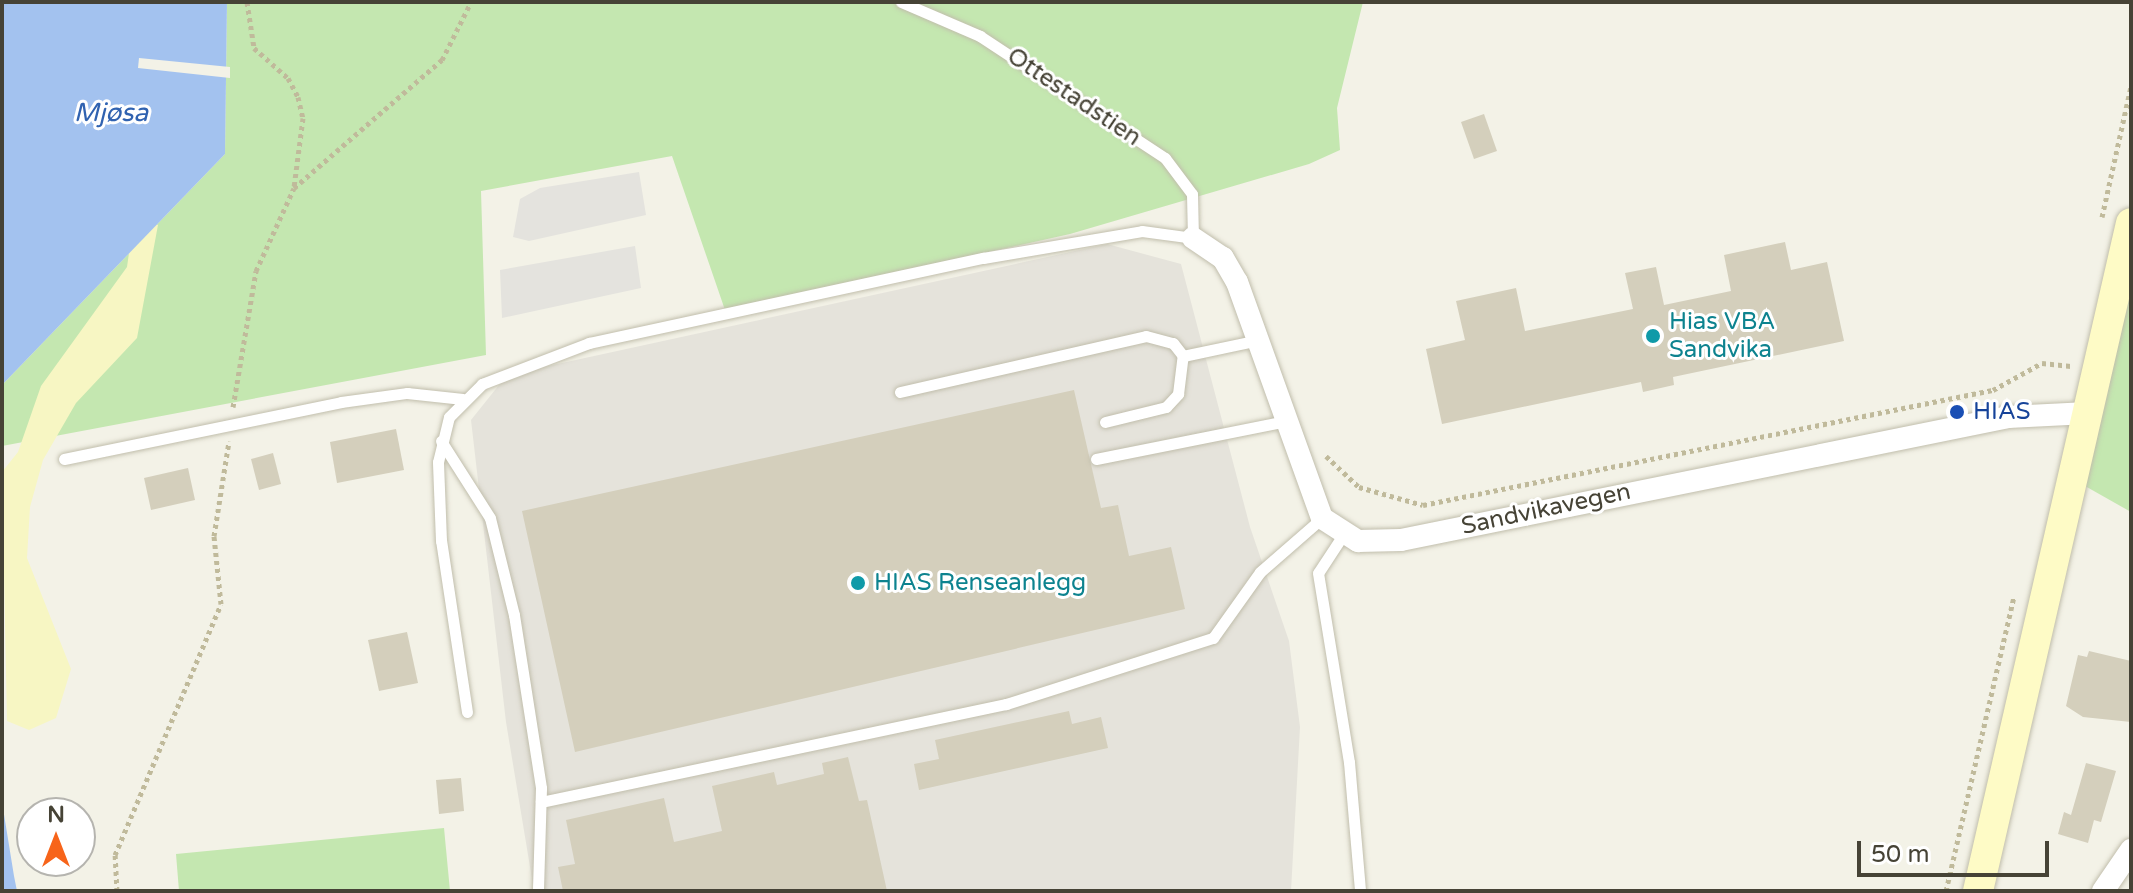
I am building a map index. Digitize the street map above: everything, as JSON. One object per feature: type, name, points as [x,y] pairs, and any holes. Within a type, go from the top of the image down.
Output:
[{"type":"main road","points":[[1978,891],[2131,223]]},
{"type":"street","points":[[1193,238],[1231,268],[1322,518],[1343,535]]},
{"type":"street","name":"Sandvikavegen","points":[[1343,535],[1401,540],[2009,417],[2087,413]]},
{"type":"street","points":[[2103,891],[2131,850]]},
{"type":"lane","name":"Ottestadstien","points":[[901,2],[980,36],[1165,158],[1192,194],[1193,238]]},
{"type":"lane","points":[[467,712],[441,541],[441,441],[463,399],[500,375],[589,343],[1091,238],[1167,230],[1193,238]]},
{"type":"lane","points":[[900,392],[1146,336],[1173,343],[1183,356],[1181,386],[1166,407],[1105,422]]},
{"type":"lane","points":[[1183,356],[1259,340]]},
{"type":"lane","points":[[64,459],[341,402],[407,393],[463,399]]},
{"type":"lane","points":[[1096,459],[1286,421]]},
{"type":"lane","points":[[441,441],[473,485],[498,543],[528,699],[541,802],[538,891]]},
{"type":"lane","points":[[541,802],[1006,704],[1213,638],[1260,572],[1322,518]]},
{"type":"lane","points":[[1343,535],[1318,573],[1349,762],[1360,891]]},
{"type":"path","points":[[247,2],[254,48],[288,78],[298,97],[303,118],[294,188]]},
{"type":"path","points":[[1322,450],[1359,487],[1423,505],[1993,390],[2042,363],[2071,366]]},
{"type":"path","points":[[1946,891],[1949,880]]},
{"type":"shaded area","points":[[227,2],[1363,2],[1337,108],[1340,150],[1309,164],[1070,234],[725,310],[672,156],[481,191],[486,355],[2,446],[2,385],[225,154]]},
{"type":"shaded area","points":[[639,172],[646,215],[529,241],[513,237],[520,199],[540,188]]},
{"type":"shaded area","points":[[1107,244],[1181,264],[1250,527],[1289,641],[1300,727],[1291,891],[534,891],[506,722],[471,420],[507,375]]},
{"type":"shaded area","points":[[635,246],[641,288],[502,318],[500,270]]},
{"type":"shaded area","points":[[2131,264],[2131,512],[2085,486]]},
{"type":"shaded area","points":[[444,828],[450,891],[179,891],[176,854]]},
{"type":"sand","points":[[149,221],[158,225],[137,338],[76,403],[43,460],[30,507],[27,558],[71,669],[56,718],[29,730],[7,721],[2,472],[18,452],[41,386],[127,267],[131,239]]},
{"type":"water","name":"Mjøsa","points":[[2,2],[227,2],[225,154],[2,385]]},
{"type":"water","points":[[2,802],[14,876],[17,891],[2,891]]},
{"type":"pier","points":[[139,58],[230,67],[230,78],[138,68]]},
{"type":"building","points":[[1484,114],[1497,151],[1474,159],[1461,122]]},
{"type":"building","name":"Hias VBA Sandvika","points":[[1785,242],[1791,270],[1827,262],[1844,341],[1673,377],[1674,385],[1643,392],[1641,382],[1442,424],[1426,349],[1465,340],[1456,301],[1516,288],[1525,331],[1633,309],[1625,273],[1656,267],[1664,305],[1731,291],[1724,255]]},
{"type":"building","name":"HIAS Renseanlegg","points":[[1074,390],[1101,508],[1118,505],[1129,556],[1171,547],[1185,609],[575,752],[522,511]]},
{"type":"building","points":[[396,429],[404,470],[337,483],[330,442]]},
{"type":"building","points":[[273,453],[281,484],[259,490],[251,459]]},
{"type":"building","points":[[188,468],[195,500],[151,510],[144,478]]},
{"type":"building","points":[[407,632],[418,683],[379,691],[368,640]]},
{"type":"building","points":[[2089,651],[2131,661],[2131,722],[2083,717],[2066,706],[2078,655],[2087,657]]},
{"type":"building","points":[[1069,711],[1072,724],[1101,717],[1108,748],[919,790],[914,764],[939,759],[935,740]]},
{"type":"building","points":[[848,757],[859,801],[867,800],[887,891],[563,891],[558,867],[575,864],[566,820],[664,798],[674,842],[722,831],[712,786],[774,772],[777,785],[824,774],[822,763]]},
{"type":"building","points":[[2086,763],[2116,771],[2101,822],[2094,820],[2088,843],[2058,834],[2064,812],[2071,815]]},
{"type":"building","points":[[461,778],[464,811],[439,814],[436,780]]},
{"type":"place","name":"Hias VBA Sandvika","points":[[1653,336]]},
{"type":"place","name":"HIAS","points":[[1957,412]]},
{"type":"place","name":"HIAS Renseanlegg","points":[[858,583]]}]
